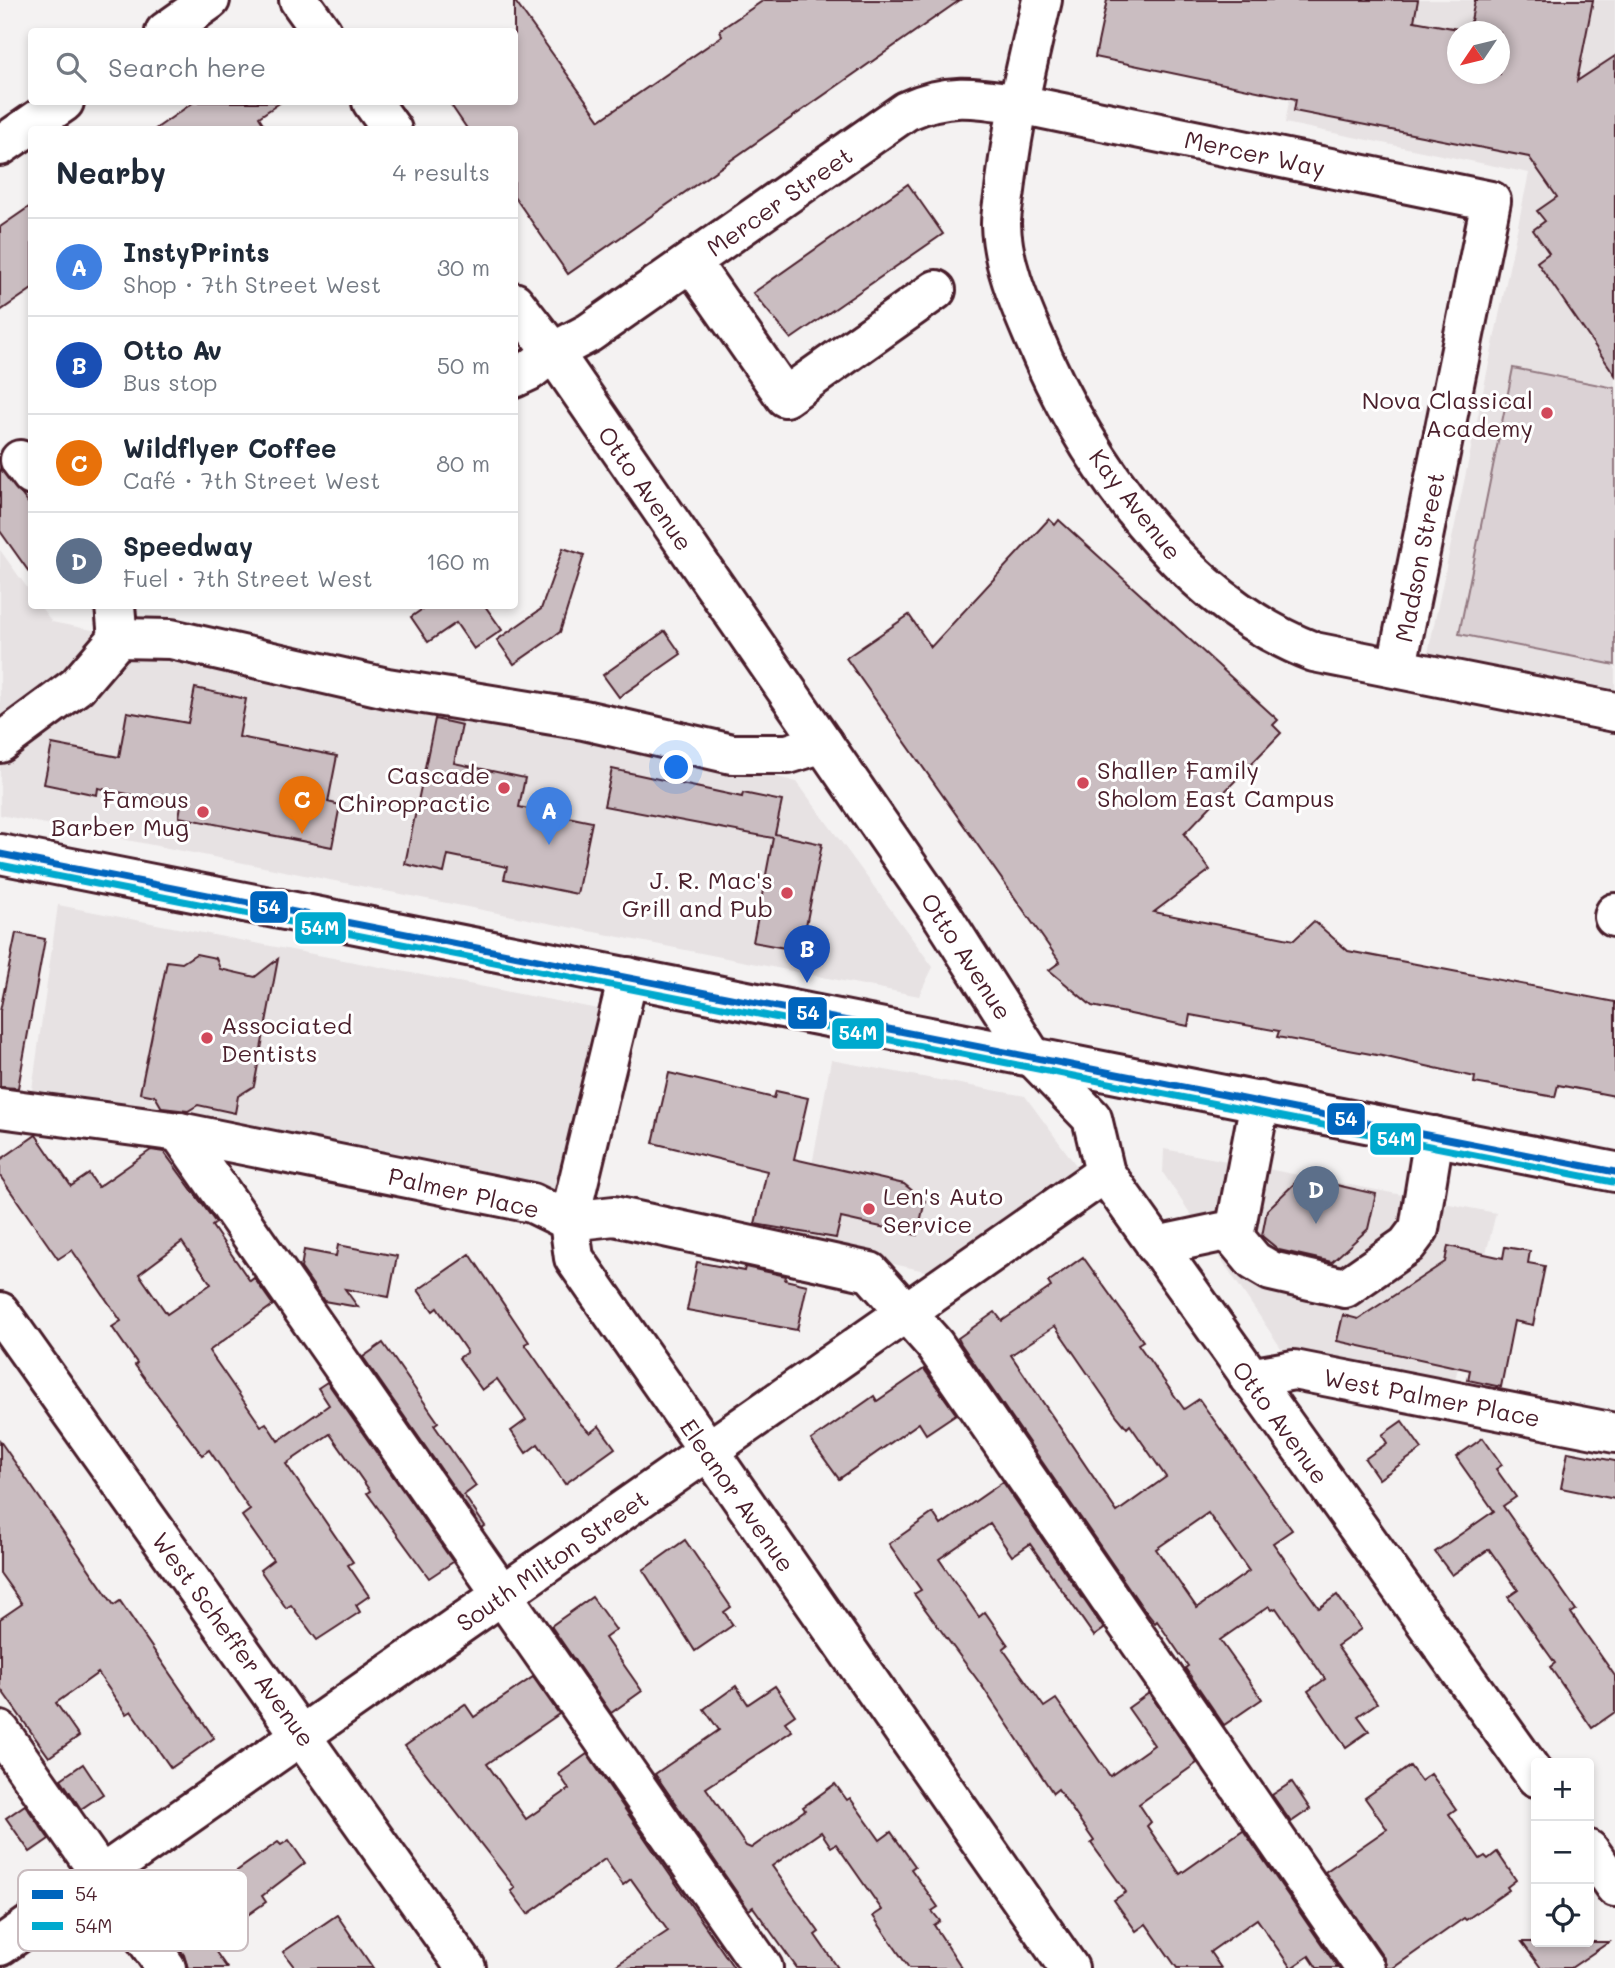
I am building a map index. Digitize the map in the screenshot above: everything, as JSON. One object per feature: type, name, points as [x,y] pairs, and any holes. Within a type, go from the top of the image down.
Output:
[{"type":"street","points":[[171,28],[210,0]]},
{"type":"street","points":[[299,0],[319,28]]},
{"type":"street","name":"Kay Avenue","points":[[1042,0],[1019,104],[1001,223],[1006,264],[1048,372],[1099,460],[1161,541],[1193,575],[1245,618],[1279,639],[1314,652],[1397,666],[1615,712]]},
{"type":"street","name":"Mercer Street","points":[[518,376],[553,352],[589,333],[906,111],[932,100],[959,96],[1019,104]]},
{"type":"street","name":"Mercer Way","points":[[1019,104],[1491,201]]},
{"type":"street","points":[[29,126],[60,105]]},
{"type":"street","points":[[374,105],[388,126]]},
{"type":"street","points":[[0,146],[28,127]]},
{"type":"street","name":"Madson Street","points":[[1397,666],[1491,201]]},
{"type":"street","points":[[691,262],[785,397],[936,290]]},
{"type":"street","name":"Otto Avenue","points":[[518,307],[553,352],[943,917],[1031,1055],[1091,1118],[1105,1173],[1531,1770]]},
{"type":"street","points":[[0,743],[77,686],[117,622],[171,639],[387,688],[584,720],[732,754],[788,754],[822,743]]},
{"type":"street","points":[[0,854],[1615,1172]]},
{"type":"street","name":"Eleanor Avenue","points":[[628,977],[569,1222],[574,1258],[1069,1968]]},
{"type":"street","points":[[1234,1237],[1260,1101]]},
{"type":"street","name":"Palmer Place","points":[[0,1108],[179,1132],[533,1203],[569,1222],[614,1216],[870,1272],[934,1344],[1365,1968]]},
{"type":"street","points":[[179,1132],[763,1968]]},
{"type":"street","points":[[1156,1246],[1222,1232],[1234,1237],[1254,1261],[1271,1271],[1345,1288],[1407,1245],[1419,1228],[1434,1136]]},
{"type":"street","name":"South Milton Street","points":[[109,1870],[1105,1173]]},
{"type":"street","name":"West Scheffer Avenue","points":[[0,1312],[466,1968]]},
{"type":"street","name":"West Palmer Place","points":[[1249,1378],[1294,1370],[1615,1433]]},
{"type":"street","points":[[0,1731],[98,1870]]},
{"type":"street","points":[[1594,1857],[1615,1887]]},
{"type":"street","name":"South Milton Street","points":[[0,1946],[18,1933]]},
{"type":"street","points":[[154,1951],[166,1968]]},
{"type":"shaded area","name":"Nova Classical Academy","points":[[1308,0],[1615,0],[1615,689],[1428,653],[1529,173],[1285,123]]},
{"type":"shaded area","points":[[1513,368],[1615,388],[1615,665],[1459,634]]},
{"type":"shaded area","points":[[0,550],[28,589],[28,609],[42,609],[52,622],[555,722],[797,782],[933,967],[919,996],[0,815]]},
{"type":"shaded area","points":[[58,905],[598,1009],[555,1207],[31,1097]]},
{"type":"shaded area","points":[[831,1060],[1025,1096],[1078,1168],[934,1273],[798,1243]]},
{"type":"shaded area","points":[[1164,1149],[1496,1213],[1454,1384],[1281,1348],[1163,1173]]},
{"type":"building","points":[[514,0],[600,120],[722,36],[720,30],[764,0],[960,0],[568,274],[518,202],[518,126],[465,126],[451,105],[518,105],[518,28],[514,28]]},
{"type":"building","points":[[1107,0],[1418,0],[1414,21],[1447,27],[1447,84],[1510,84],[1510,21],[1471,21],[1475,0],[1593,0],[1577,81],[1615,56],[1615,375],[1537,262],[1549,253],[1533,230],[1545,221],[1537,211],[1557,197],[1529,157],[1294,111],[1296,99],[1095,57]]},
{"type":"building","points":[[190,105],[277,105],[259,117],[265,126],[160,126]]},
{"type":"building","points":[[908,184],[943,234],[791,339],[753,293]]},
{"type":"building","points":[[28,208],[28,292],[0,311],[0,227]]},
{"type":"building","points":[[0,467],[28,503],[28,570],[0,531]]},
{"type":"building","name":"Shaller Family Sholom East Campus","points":[[1049,519],[1055,525],[1059,520],[1278,720],[1273,725],[1281,733],[1184,834],[1210,870],[1154,912],[1294,940],[1314,921],[1348,951],[1615,1002],[1615,1096],[1558,1085],[1555,1097],[1474,1083],[1475,1077],[1382,1056],[1277,1037],[1279,1031],[1190,1015],[1188,1026],[1092,1006],[1049,970],[1060,962],[846,658],[909,615],[931,647]]},
{"type":"building","points":[[563,548],[584,555],[560,632],[514,664],[497,640],[541,609]]},
{"type":"building","points":[[423,609],[487,609],[502,630],[474,649],[456,623],[428,642],[411,617]]},
{"type":"building","points":[[665,631],[681,654],[619,697],[603,675]]},
{"type":"building","points":[[195,688],[246,699],[239,737],[337,756],[328,802],[340,805],[332,847],[179,817],[181,805],[98,788],[97,795],[44,784],[52,744],[119,757],[127,712],[188,723]]},
{"type":"building","points":[[435,719],[462,725],[454,763],[525,778],[519,807],[592,822],[577,894],[504,879],[507,867],[448,855],[444,873],[405,864]]},
{"type":"building","points":[[612,769],[742,797],[743,793],[782,801],[775,834],[822,844],[801,951],[753,942],[773,838],[604,806]]},
{"type":"building","points":[[16,933],[45,939],[18,1088],[0,1087],[0,1011]]},
{"type":"building","name":"Associated Dentists","points":[[196,954],[216,958],[220,969],[255,977],[278,959],[254,1086],[238,1096],[235,1113],[198,1105],[188,1111],[162,1108],[155,1096],[140,1093],[167,961],[182,963]]},
{"type":"building","points":[[669,1073],[774,1098],[776,1091],[808,1098],[794,1159],[904,1184],[925,1201],[917,1235],[841,1218],[836,1238],[755,1224],[767,1171],[653,1143]]},
{"type":"building","points":[[36,1135],[71,1186],[89,1174],[98,1187],[151,1150],[164,1152],[216,1223],[212,1226],[250,1281],[254,1278],[273,1305],[209,1351],[261,1426],[266,1423],[278,1441],[329,1405],[318,1388],[327,1382],[453,1562],[429,1578],[367,1493],[370,1491],[330,1434],[286,1464],[353,1562],[348,1565],[369,1596],[356,1605],[360,1612],[317,1640],[291,1605],[286,1608],[260,1570],[273,1560],[242,1516],[250,1510],[209,1450],[202,1455],[135,1365],[137,1363],[112,1327],[121,1321],[72,1250],[58,1259],[0,1176],[0,1160]],"holes":[[[182,1242],[211,1284],[167,1314],[139,1274]]]},
{"type":"building","points":[[1301,1177],[1376,1194],[1368,1229],[1332,1262],[1279,1250],[1262,1236],[1267,1210]]},
{"type":"building","points":[[338,1245],[397,1256],[389,1297],[345,1289],[358,1307],[324,1301],[301,1268],[304,1250],[336,1256]]},
{"type":"building","points":[[1448,1246],[1503,1258],[1505,1247],[1530,1251],[1528,1263],[1545,1266],[1533,1325],[1514,1321],[1501,1387],[1468,1380],[1470,1370],[1337,1341],[1343,1315],[1358,1319],[1445,1262]]},
{"type":"building","points":[[470,1254],[529,1342],[525,1344],[581,1424],[590,1433],[599,1426],[615,1448],[565,1484],[538,1444],[526,1453],[511,1431],[526,1420],[497,1379],[482,1390],[459,1358],[467,1352],[437,1308],[433,1311],[418,1290]]},
{"type":"building","points":[[1083,1257],[1143,1341],[1138,1344],[1184,1409],[1199,1399],[1292,1530],[1273,1543],[1319,1608],[1337,1595],[1361,1629],[1337,1646],[1377,1703],[1358,1716],[1369,1731],[1346,1747],[1308,1691],[1325,1679],[1276,1608],[1272,1610],[1269,1606],[1220,1640],[1262,1699],[1224,1725],[1157,1621],[1155,1623],[1140,1604],[961,1344],[958,1338],[995,1312],[1002,1321],[1051,1287],[1048,1282]],"holes":[[[1055,1326],[1117,1416],[1127,1428],[1130,1425],[1166,1477],[1117,1512],[1011,1355]],[[1208,1513],[1249,1571],[1197,1608],[1156,1549]]]},
{"type":"building","points":[[697,1262],[744,1271],[745,1267],[786,1276],[785,1280],[807,1285],[797,1330],[687,1310]]},
{"type":"building","points":[[383,1343],[438,1422],[434,1425],[476,1486],[464,1495],[485,1526],[482,1528],[363,1357]]},
{"type":"building","points":[[924,1369],[956,1414],[926,1434],[919,1423],[839,1479],[811,1440],[874,1396],[877,1401]]},
{"type":"building","points":[[1402,1421],[1422,1449],[1379,1479],[1365,1459],[1387,1443],[1382,1435]]},
{"type":"building","points":[[1483,1438],[1502,1465],[1496,1469],[1516,1497],[1503,1506],[1576,1610],[1571,1613],[1615,1676],[1615,1712],[1592,1728],[1550,1667],[1555,1663],[1508,1597],[1518,1590],[1489,1549],[1452,1575],[1435,1552],[1494,1511],[1456,1457]]},
{"type":"building","points":[[0,1441],[114,1605],[120,1601],[214,1738],[171,1768],[131,1711],[126,1714],[98,1673],[56,1703],[79,1736],[49,1757],[0,1688],[0,1619],[22,1604],[0,1573]]},
{"type":"building","points":[[1568,1452],[1615,1461],[1615,1499],[1561,1488]]},
{"type":"building","points":[[1003,1482],[1104,1629],[1094,1636],[1030,1544],[1012,1556],[990,1524],[939,1559],[979,1617],[985,1612],[1008,1645],[1003,1649],[1044,1707],[1056,1699],[1110,1776],[1154,1745],[1128,1708],[1149,1693],[1197,1763],[1139,1804],[1151,1822],[1147,1826],[1180,1874],[1243,1830],[1338,1968],[1317,1968],[1309,1956],[1291,1968],[1257,1919],[1210,1952],[1221,1968],[1177,1968],[1146,1924],[1136,1931],[1114,1900],[1126,1892],[1091,1843],[1094,1841],[1058,1789],[1053,1793],[982,1686],[914,1594],[921,1590],[889,1544],[933,1513],[941,1525]]},
{"type":"building","points":[[685,1540],[731,1607],[724,1612],[733,1625],[695,1651],[643,1570]]},
{"type":"building","points":[[592,1597],[616,1630],[605,1638],[642,1691],[611,1713],[551,1626]]},
{"type":"building","points":[[533,1677],[559,1714],[487,1764],[526,1819],[569,1789],[559,1774],[587,1754],[734,1968],[612,1968],[668,1931],[631,1879],[623,1885],[605,1859],[528,1914],[511,1891],[515,1888],[405,1746],[465,1704],[474,1717]]},
{"type":"building","points":[[736,1686],[748,1704],[775,1686],[795,1715],[785,1722],[792,1731],[706,1788],[746,1846],[751,1848],[805,1810],[803,1807],[835,1784],[847,1800],[850,1798],[880,1840],[891,1832],[915,1866],[911,1869],[938,1907],[932,1911],[940,1921],[934,1925],[962,1968],[909,1968],[873,1916],[882,1910],[836,1844],[831,1847],[821,1832],[772,1866],[819,1932],[815,1935],[838,1968],[797,1968],[753,1907],[749,1910],[655,1774],[719,1730],[704,1709]]},
{"type":"building","points":[[83,1764],[103,1794],[81,1809],[61,1779]]},
{"type":"building","points":[[1410,1766],[1421,1781],[1431,1774],[1456,1809],[1449,1814],[1480,1859],[1485,1856],[1488,1859],[1497,1852],[1516,1880],[1507,1887],[1509,1890],[1466,1920],[1464,1918],[1393,1968],[1387,1968],[1383,1956],[1325,1872],[1387,1829],[1365,1798]]},
{"type":"building","points":[[1292,1782],[1310,1809],[1291,1822],[1272,1795]]},
{"type":"building","points":[[25,1805],[49,1839],[30,1852],[6,1818]]},
{"type":"building","points":[[289,1840],[305,1863],[262,1896],[266,1902],[248,1915],[248,1870],[238,1870],[278,1842],[281,1845]]},
{"type":"building","points":[[337,1915],[373,1968],[295,1968],[283,1952]]},
{"type":"building","points":[[1522,1942],[1531,1942],[1531,1947],[1594,1947],[1594,1942],[1609,1942],[1571,1968],[1541,1968]]},
{"type":"building","points":[[181,1951],[215,1951],[227,1968],[188,1968]]},
{"type":"transit line","name":"54","points":[[0,854],[1615,1172]]},
{"type":"transit line","name":"54M","points":[[0,865],[1613,1182]]},
{"type":"place","name":"Nova Classical Academy","points":[[1547,413]]},
{"type":"place","name":"Shaller Family Sholom East Campus","points":[[1083,783]]},
{"type":"place","name":"Cascade Chiropractic","points":[[504,788]]},
{"type":"place","name":"Famous Barber Mug","points":[[203,812]]},
{"type":"place","name":"Wildflyer Coffee","points":[[302,834]]},
{"type":"place","name":"InstyPrints","points":[[549,845]]},
{"type":"place","name":"J. R. Mac's Grill and Pub","points":[[787,893]]},
{"type":"place","name":"Otto Av","points":[[807,983]]},
{"type":"place","name":"Associated Dentists","points":[[207,1038]]},
{"type":"place","name":"Len's Auto Service","points":[[869,1209]]},
{"type":"place","name":"Speedway","points":[[1316,1224]]}]
